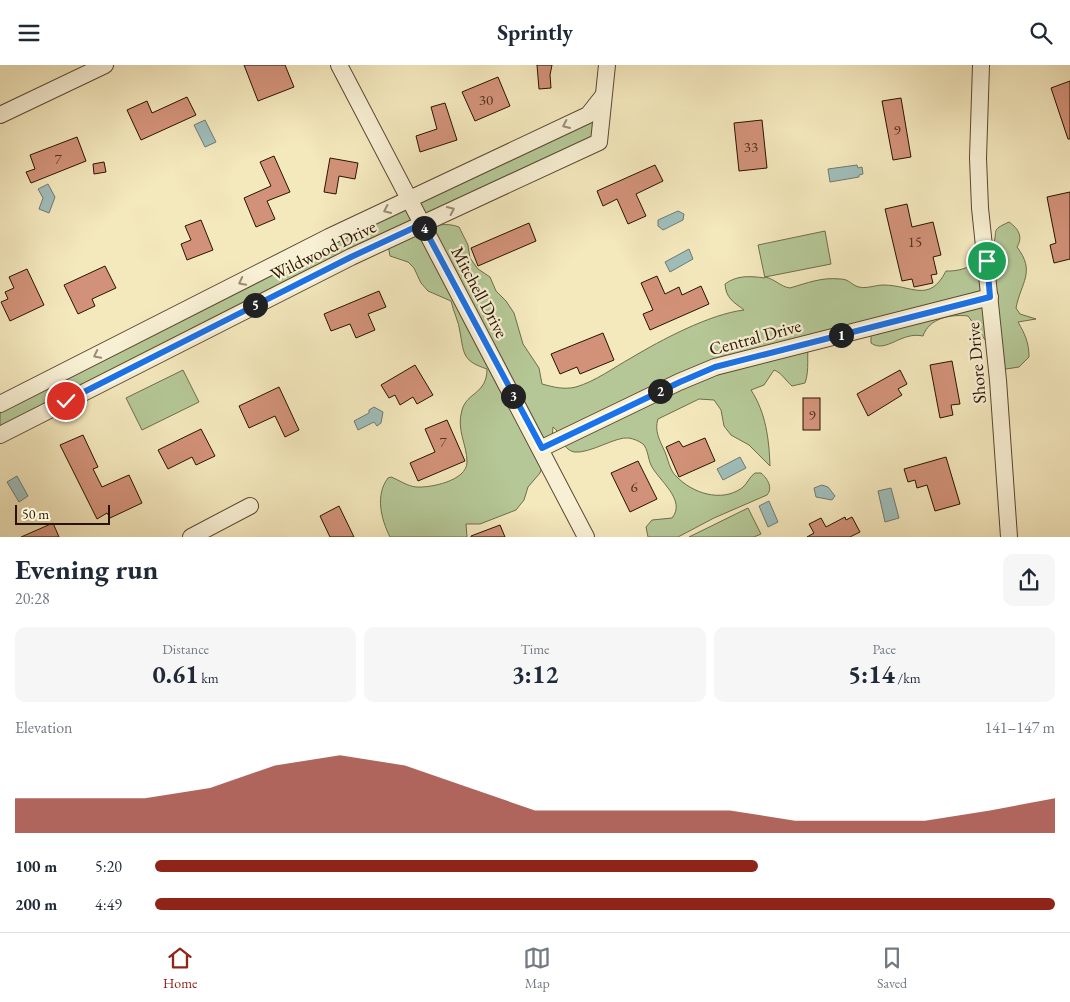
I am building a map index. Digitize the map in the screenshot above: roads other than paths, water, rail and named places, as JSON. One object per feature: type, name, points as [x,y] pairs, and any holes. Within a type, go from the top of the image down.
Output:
[{"type":"street","points":[[0,115],[105,65]]},
{"type":"street","name":"Mitchell Drive","points":[[339,65],[542,448],[586,537]]},
{"type":"street","name":"Wildwood Drive","points":[[0,435],[351,257],[599,141],[607,65]]},
{"type":"street","name":"Shore Drive","points":[[981,65],[979,166],[1009,537]]},
{"type":"street","name":"Wildwood Drive","points":[[0,405],[329,237],[588,115],[603,96]]},
{"type":"street","name":"Central Drive","points":[[542,448],[715,367],[990,297]]},
{"type":"street","points":[[191,537],[250,507]]},
{"type":"water","points":[[205,120],[216,142],[205,147],[194,125]]},
{"type":"water","points":[[857,165],[858,168],[862,167],[863,174],[859,175],[859,177],[830,182],[828,169]]},
{"type":"water","points":[[48,184],[55,197],[49,213],[39,209],[43,198],[38,189]]},
{"type":"water","points":[[678,211],[684,214],[683,220],[663,230],[658,226],[658,220]]},
{"type":"water","points":[[689,249],[693,259],[670,272],[665,262]]},
{"type":"water","points":[[374,407],[383,412],[381,423],[377,426],[374,422],[358,430],[354,421],[369,413],[369,410]]},
{"type":"water","points":[[740,457],[746,468],[723,480],[717,469]]},
{"type":"water","points":[[17,476],[28,496],[19,502],[7,482]]},
{"type":"water","points":[[822,485],[828,487],[835,496],[832,500],[816,497],[814,488]]},
{"type":"water","points":[[891,488],[899,518],[885,522],[878,491]]},
{"type":"water","points":[[769,501],[778,522],[768,527],[759,506]]}]
